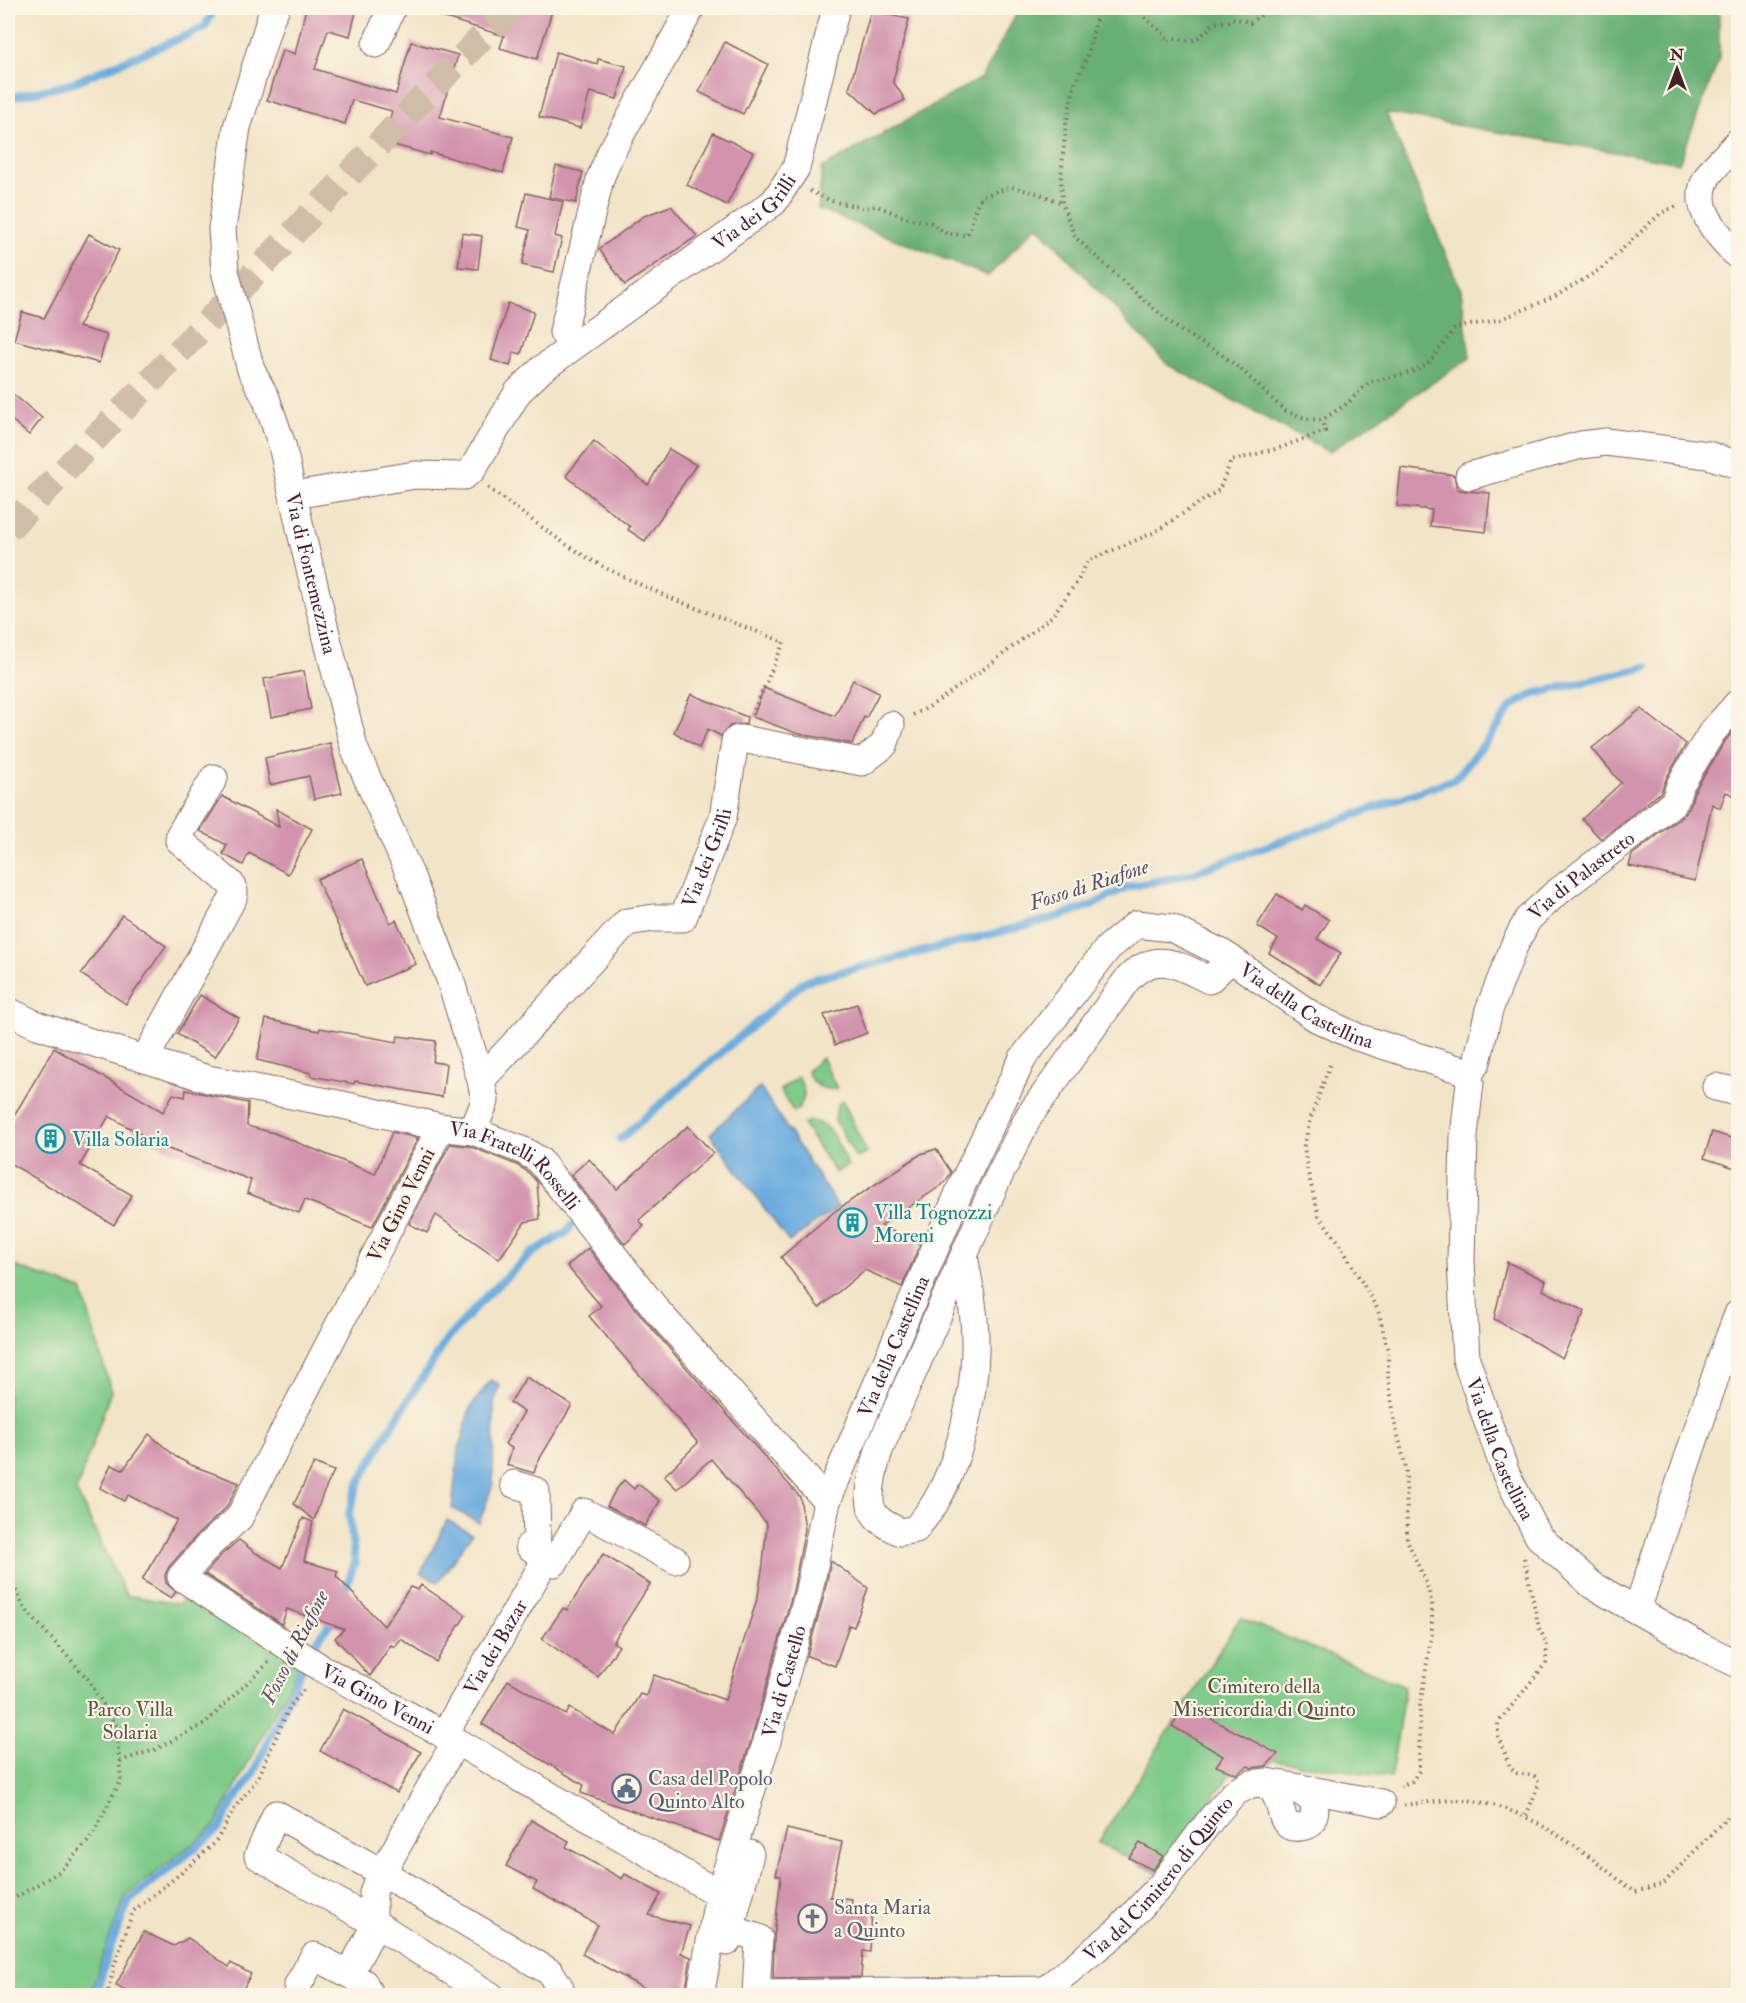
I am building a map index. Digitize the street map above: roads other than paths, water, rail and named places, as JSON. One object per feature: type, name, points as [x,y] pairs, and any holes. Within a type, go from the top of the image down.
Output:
[{"type":"street","name":"Via di Fontemezzina","points":[[276,8],[271,16],[237,126],[222,229],[225,271],[251,370],[266,398],[282,445],[311,575],[354,748],[411,877],[450,979],[481,1080],[485,1101],[473,1131]]},
{"type":"street","points":[[376,44],[392,8]]},
{"type":"street","points":[[572,347],[563,332],[600,179],[610,154],[691,8]]},
{"type":"street","name":"Via dei Grilli","points":[[294,495],[415,475],[449,477],[468,474],[518,392],[542,369],[774,202],[796,168],[836,8]]},
{"type":"street","points":[[1738,142],[1709,175],[1702,194],[1710,225],[1738,256]]},
{"type":"street","points":[[1469,476],[1581,445],[1606,442],[1708,455],[1738,465]]},
{"type":"street","name":"Via di Palastreto","points":[[1468,1076],[1477,1062],[1493,1000],[1514,946],[1528,919],[1555,894],[1674,801],[1680,785],[1712,732],[1738,702]]},
{"type":"street","name":"Via dei Grilli","points":[[481,1080],[627,922],[654,918],[683,918],[723,817],[735,741],[742,739],[862,762],[884,746],[891,725]]},
{"type":"street","points":[[145,1059],[233,898],[234,892],[231,884],[179,840],[180,834],[214,778]]},
{"type":"street","name":"Via della Castellina","points":[[818,1541],[827,1501],[963,1183],[1023,1058],[1108,948],[1137,924],[1171,928],[1231,959],[1316,1018],[1357,1037],[1455,1067],[1464,1071],[1468,1076],[1470,1085],[1464,1136],[1461,1261],[1466,1359],[1506,1474],[1539,1537],[1592,1585],[1700,1646],[1738,1664]]},
{"type":"street","points":[[964,1256],[973,1306],[974,1383],[958,1451],[935,1503],[916,1529],[900,1532],[875,1516],[870,1503],[872,1476],[879,1450],[996,1182],[1029,1116],[1126,980],[1138,968],[1162,961],[1180,966],[1209,980],[1231,959]]},
{"type":"street","name":"Via Fratelli Rosselli","points":[[8,1011],[37,1025],[208,1079],[338,1104],[440,1127],[473,1131],[524,1150],[539,1160],[659,1313],[827,1501]]},
{"type":"street","name":"Via Gino Venni","points":[[440,1127],[239,1518],[210,1544],[181,1578],[321,1668],[450,1738],[719,1894]]},
{"type":"street","points":[[1637,1610],[1731,1353],[1738,1314]]},
{"type":"street","points":[[514,1484],[536,1491],[541,1555]]},
{"type":"street","name":"Via dei Bazar","points":[[375,1923],[373,1893],[541,1555],[584,1512],[675,1560]]},
{"type":"street","name":"Via di Castello","points":[[700,1995],[719,1894],[767,1742],[808,1594],[818,1541]]},
{"type":"street","points":[[715,1995],[775,1759],[776,1744],[767,1742]]},
{"type":"street","points":[[1261,1783],[1273,1790],[1281,1817],[1287,1825],[1309,1826],[1315,1811],[1313,1802],[1303,1791],[1288,1786]]},
{"type":"street","name":"Via del Cimitero di Quinto","points":[[730,1929],[759,1938],[756,1994],[1037,1993],[1045,1990],[1119,1930],[1161,1885],[1212,1818],[1241,1788],[1261,1783],[1381,1803]]},
{"type":"street","points":[[491,1995],[375,1923],[258,1856],[276,1814],[383,1873],[550,1972],[560,1988],[561,1995]]},
{"type":"street","points":[[349,1974],[375,1923]]},
{"type":"street","points":[[298,1985],[314,1956],[364,1983],[370,1995]]},
{"type":"water","points":[[760,1087],[838,1207],[789,1242],[710,1134]]},
{"type":"water","points":[[491,1380],[500,1385],[494,1403],[493,1484],[479,1523],[452,1508],[458,1453],[470,1408]]},
{"type":"water","points":[[447,1520],[472,1534],[438,1582],[421,1573]]},
{"type":"waterway","points":[[8,98],[67,85],[204,28],[215,8]]},
{"type":"waterway","name":"Fosso di Riafone","points":[[620,1139],[805,981],[1047,920],[1093,905],[1127,887],[1187,875],[1455,779],[1512,706],[1534,694],[1647,667]]},
{"type":"waterway","name":"Fosso di Riafone","points":[[343,1596],[355,1562],[349,1513],[358,1485],[386,1435],[448,1338],[487,1295],[532,1253],[567,1232],[571,1226]]},
{"type":"waterway","name":"Fosso di Riafone","points":[[95,1996],[110,1948],[129,1901],[219,1829],[233,1802],[252,1776],[311,1649],[334,1618]]},
{"type":"tunnel","points":[[8,529],[510,8]]},
{"type":"place","name":"Villa Solaria","points":[[51,1139]]},
{"type":"place","name":"Villa Tognozzi Moreni","points":[[853,1223]]},
{"type":"place","name":"Casa del Popolo Quinto Alto","points":[[627,1789]]},
{"type":"place","name":"Santa Maria a Quinto","points":[[813,1919]]},
{"type":"park label","name":"Cimitero della Misericordia di Quinto","points":[[1264,1698]]},
{"type":"park label","name":"Parco Villa Solaria","points":[[130,1720]]}]
